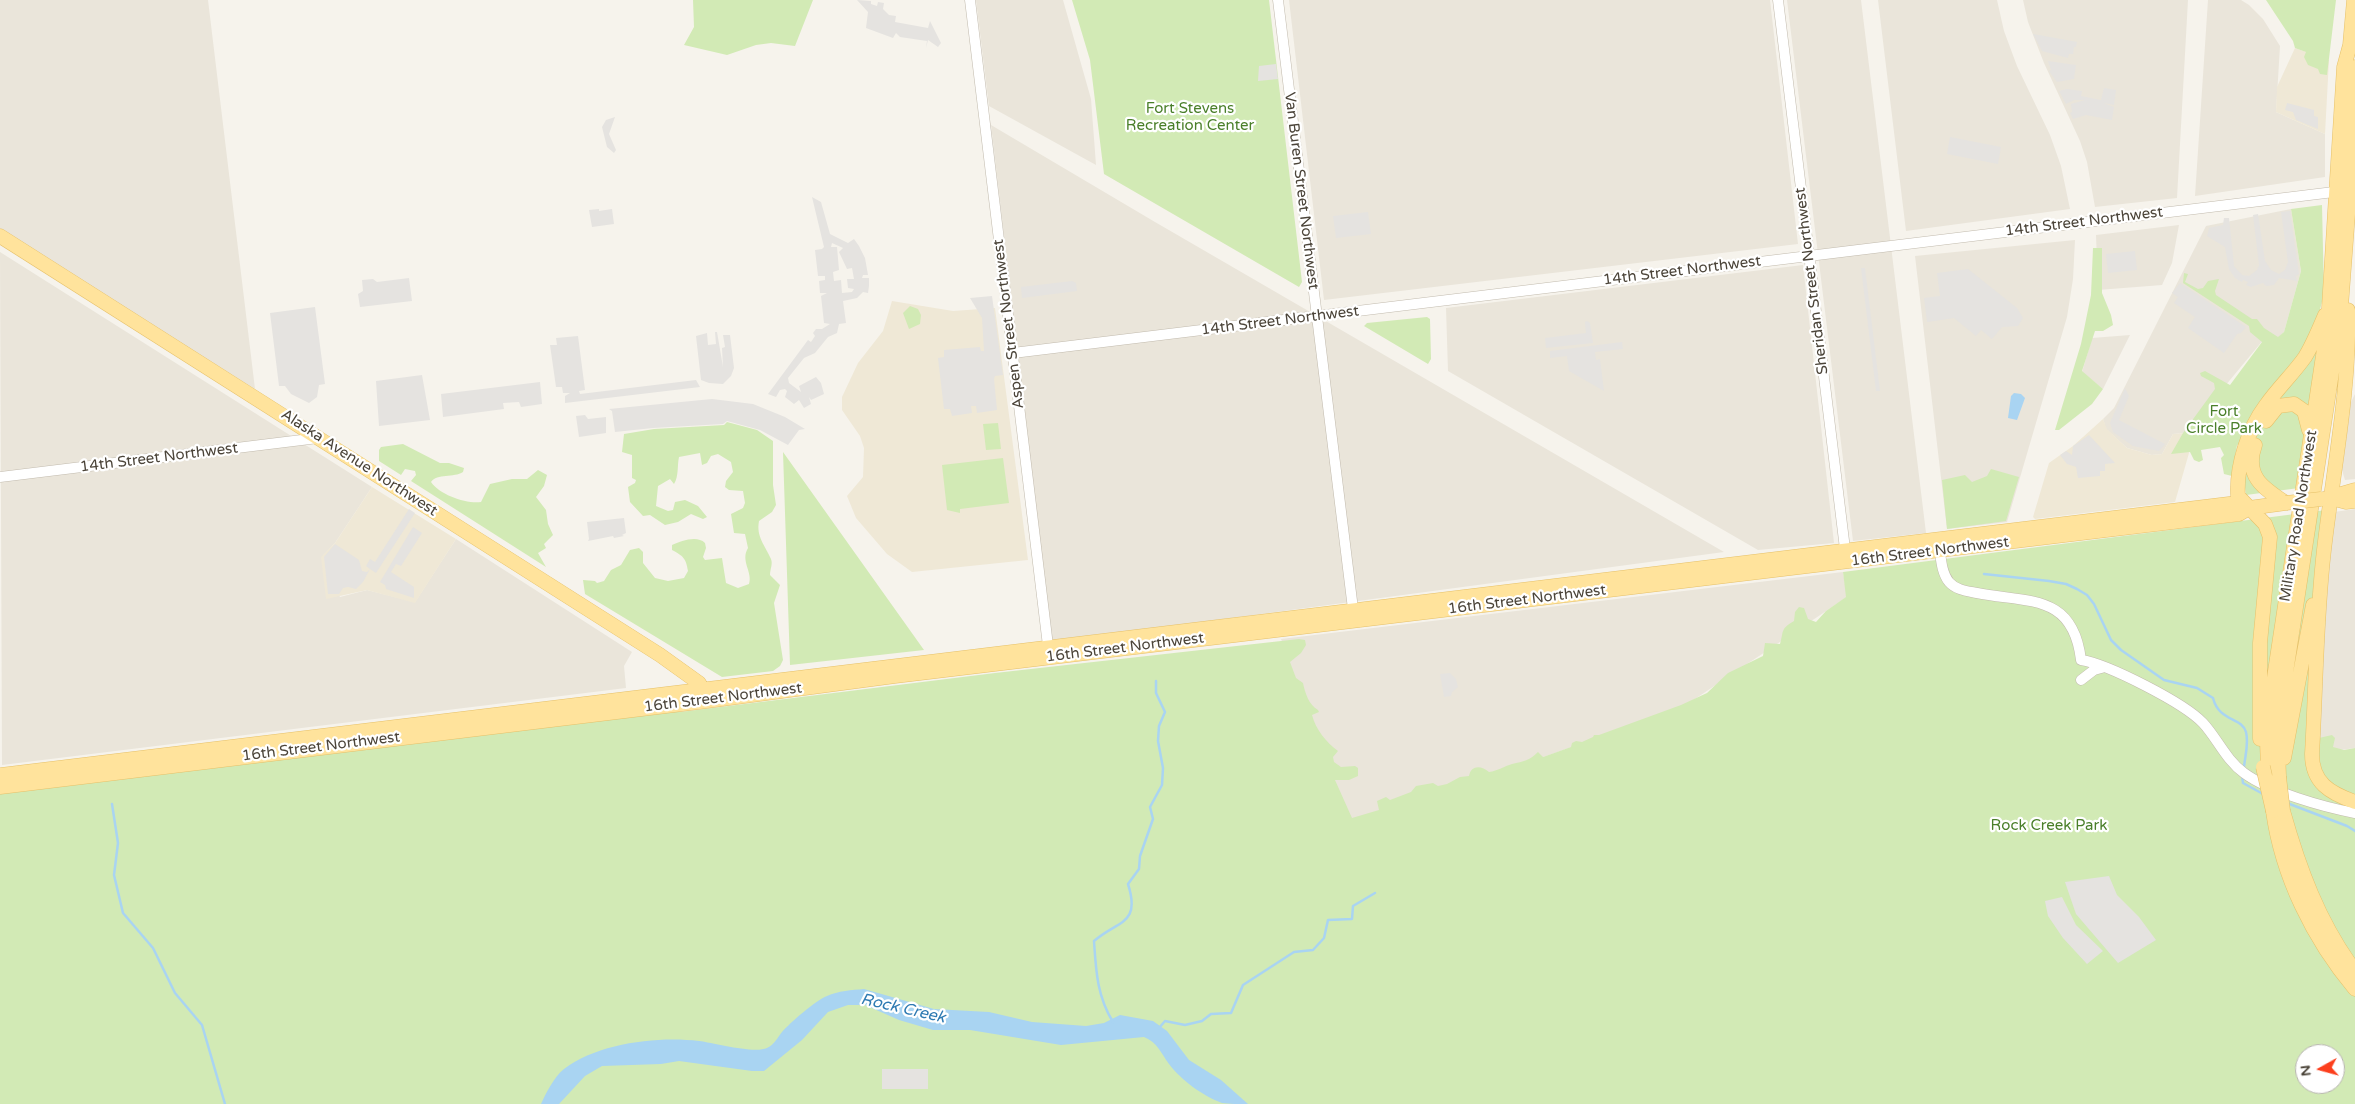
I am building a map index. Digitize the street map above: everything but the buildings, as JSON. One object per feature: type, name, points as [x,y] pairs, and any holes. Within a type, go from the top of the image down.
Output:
[{"type":"main road","points":[[2350,45],[2354,0]]},
{"type":"main road","name":"Military Road Northwest","points":[[2270,771],[2278,750],[2283,692],[2334,362],[2353,189],[2355,66],[2350,45]]},
{"type":"main road","name":"Military Road Northwest","points":[[2270,771],[2266,741],[2272,691],[2328,323],[2344,67],[2350,45]]},
{"type":"main road","name":"Alaska Avenue Northwest","points":[[0,236],[660,655],[700,683],[706,695]]},
{"type":"main road","points":[[2347,241],[2349,334],[2344,401],[2326,498],[2312,754],[2314,770],[2320,782],[2328,791],[2355,802]]},
{"type":"main road","points":[[2330,298],[2326,313],[2307,354],[2293,375],[2266,405],[2250,434],[2242,458],[2238,494],[2267,526],[2270,537],[2259,671],[2259,719],[2278,811],[2282,851],[2306,915],[2328,953],[2355,989]]},
{"type":"main road","points":[[2286,503],[2259,483],[2251,464],[2252,453],[2258,436],[2270,414],[2278,406],[2294,404],[2304,411],[2308,420],[2310,451]]},
{"type":"main road","name":"16th Street Northwest","points":[[0,786],[1049,652],[1939,545],[2239,514],[2249,508],[2326,498],[2345,491],[2355,490]]},
{"type":"main road","name":"16th Street Northwest","points":[[2326,498],[2346,502],[2355,501]]},
{"type":"main road","points":[[2270,771],[2290,736],[2323,552]]},
{"type":"main road","name":"16th Street Northwest","points":[[0,774],[706,695]]},
{"type":"main road","points":[[2278,811],[2307,887],[2338,945],[2355,971]]},
{"type":"street","name":"Aspen Street Northwest","points":[[970,0],[1049,652]]},
{"type":"street","name":"Van Buren Street Northwest","points":[[1278,0],[1354,616]]},
{"type":"street","name":"Sheridan Street Northwest","points":[[1778,0],[1846,556]]},
{"type":"street","name":"14th Street Northwest","points":[[1013,353],[2353,189]]},
{"type":"street","name":"14th Street Northwest","points":[[0,477],[318,438]]},
{"type":"street","points":[[1939,545],[1944,574],[1954,586],[1968,592],[2029,600],[2047,606],[2057,612],[2071,626],[2078,641],[2081,660],[2105,667],[2187,709],[2208,728],[2236,765],[2249,776],[2308,801],[2355,813]]},
{"type":"street","points":[[2081,680],[2094,670],[2105,667]]},
{"type":"shaded area","points":[[0,0],[208,0],[255,389],[0,231]]},
{"type":"shaded area","points":[[857,0],[871,1],[871,4],[877,6],[878,2],[884,3],[883,9],[889,15],[896,16],[895,22],[928,28],[930,21],[941,43],[938,47],[928,40],[926,48],[927,41],[900,37],[896,33],[893,38],[866,28],[868,12]]},
{"type":"shaded area","points":[[976,0],[1063,0],[1091,99],[1096,165],[989,106]]},
{"type":"shaded area","points":[[1289,0],[1770,0],[1798,244],[1324,300]]},
{"type":"shaded area","points":[[1787,0],[1861,0],[1926,533],[1853,541]]},
{"type":"shaded area","points":[[1878,0],[1997,0],[2004,31],[2017,66],[2050,135],[2061,166],[2070,209],[1906,231]]},
{"type":"shaded area","points":[[2023,0],[2188,0],[2177,198],[2095,207],[2087,162],[2080,141],[2044,63],[2028,22]]},
{"type":"shaded area","points":[[2208,0],[2241,0],[2263,19],[2280,46],[2276,112],[2325,134],[2325,177],[2195,196]]},
{"type":"shaded area","points":[[2033,34],[2077,42],[2076,47],[2074,47],[2073,54],[2069,54],[2068,58],[2042,51]]},
{"type":"shaded area","points":[[2295,48],[2329,60],[2325,134],[2276,112],[2277,87]]},
{"type":"shaded area","points":[[2048,61],[2076,65],[2074,79],[2057,82],[2049,71],[2051,70]]},
{"type":"shaded area","points":[[1276,64],[1278,79],[1258,81],[1259,66]]},
{"type":"shaded area","points":[[2104,88],[2116,90],[2114,105],[2103,103],[2114,107],[2112,120],[2086,115],[2073,119],[2070,113],[2072,112],[2071,104],[2085,100],[2074,100],[2066,104],[2059,91],[2067,89],[2082,91],[2081,96],[2101,100]]},
{"type":"shaded area","points":[[2287,103],[2314,110],[2314,116],[2318,117],[2318,129],[2296,120],[2293,112],[2285,110]]},
{"type":"shaded area","points":[[615,117],[609,134],[616,150],[614,153],[607,147],[602,127],[606,120]]},
{"type":"shaded area","points":[[991,125],[1155,222],[1724,552],[1052,642]]},
{"type":"shaded area","points":[[1950,137],[2001,147],[1998,164],[1947,154]]},
{"type":"shaded area","points":[[812,197],[821,202],[830,234],[848,243],[854,239],[859,246],[865,258],[868,275],[863,275],[862,278],[869,278],[869,286],[868,293],[863,292],[857,298],[843,301],[846,323],[839,324],[837,333],[828,337],[815,353],[804,358],[788,378],[789,383],[801,392],[799,386],[816,377],[821,383],[824,394],[811,400],[809,397],[811,404],[804,408],[799,400],[794,404],[785,397],[787,391],[785,389],[780,390],[776,397],[768,394],[808,340],[811,342],[815,336],[813,333],[816,329],[822,329],[830,324],[824,323],[821,296],[827,293],[820,293],[819,281],[825,280],[825,276],[818,276],[815,250],[824,247]],"holes":[[[832,243],[843,248],[839,252],[847,269],[852,268],[854,279],[847,279],[848,288],[854,289],[852,292],[842,293],[841,280],[834,281],[833,272],[839,270],[837,247],[831,247]]]},
{"type":"shaded area","points":[[599,209],[599,211],[612,209],[614,224],[592,227],[589,210]]},
{"type":"shaded area","points":[[2291,209],[2301,271],[2284,332],[2278,338],[2264,339],[2186,433],[2173,434],[2162,454],[2152,455],[2127,448],[2106,429],[2103,419],[2114,408],[2206,226]]},
{"type":"shaded area","points":[[2290,211],[2299,274],[2296,276],[2297,281],[2279,278],[2274,285],[2266,286],[2263,283],[2251,287],[2246,285],[2248,282],[2243,280],[2242,282],[2235,278],[2229,269],[2225,247],[2207,236],[2209,228],[2223,225],[2224,218],[2229,218],[2234,266],[2242,275],[2249,276],[2257,270],[2259,265],[2253,215],[2258,214],[2265,261],[2271,270],[2279,274],[2285,270],[2288,262],[2281,212]]},
{"type":"shaded area","points":[[1368,212],[1371,234],[1336,238],[1333,216]]},
{"type":"shaded area","points":[[2179,225],[2172,263],[2162,285],[2098,290],[2096,235]]},
{"type":"shaded area","points":[[2075,240],[2073,279],[2067,317],[2007,522],[1947,529],[1915,256]]},
{"type":"shaded area","points":[[2135,251],[2137,270],[2108,273],[2106,254]]},
{"type":"shaded area","points":[[0,252],[372,487],[335,543],[322,557],[340,597],[367,590],[415,602],[456,539],[632,652],[624,666],[626,688],[2,765]]},
{"type":"shaded area","points":[[1803,265],[1834,543],[1758,550],[1448,371],[1446,308]]},
{"type":"shaded area","points":[[1861,268],[1865,268],[1880,391],[1876,391]]},
{"type":"shaded area","points":[[1968,269],[2017,308],[2023,318],[2018,326],[2002,327],[1992,339],[1981,330],[1976,336],[1954,318],[1927,322],[1924,298],[1940,296],[1937,273]]},
{"type":"shaded area","points":[[409,278],[412,301],[360,307],[358,294],[363,291],[362,280],[373,279],[377,282]]},
{"type":"shaded area","points":[[1072,281],[1076,283],[1077,291],[1022,298],[1021,287]]},
{"type":"shaded area","points":[[2180,283],[2246,327],[2241,333],[2237,334],[2224,353],[2188,328],[2195,317],[2174,303],[2178,297],[2172,293]]},
{"type":"shaded area","points":[[992,296],[1003,375],[995,376],[994,379],[997,410],[977,413],[976,406],[971,406],[972,413],[952,416],[950,409],[944,409],[938,358],[944,357],[944,350],[980,347],[981,351],[984,351],[982,318],[970,298]]},
{"type":"shaded area","points":[[892,301],[953,311],[995,308],[1028,560],[912,572],[887,554],[856,518],[847,496],[863,477],[864,448],[860,436],[842,410],[842,397],[858,363],[883,331]]},
{"type":"shaded area","points":[[315,307],[325,384],[319,385],[317,397],[309,403],[291,394],[285,386],[279,386],[270,313]]},
{"type":"shaded area","points":[[1585,322],[1590,323],[1593,343],[1546,348],[1545,338],[1586,333]]},
{"type":"shaded area","points":[[715,332],[717,332],[723,367],[722,348],[725,347],[723,335],[730,335],[734,368],[731,376],[723,384],[709,383],[701,380],[696,336],[707,333],[708,345],[716,344]]},
{"type":"shaded area","points":[[2130,335],[2103,389],[2082,372],[2092,338]]},
{"type":"shaded area","points":[[578,336],[585,390],[579,391],[580,394],[696,380],[700,387],[565,403],[565,396],[570,393],[563,393],[562,387],[556,387],[550,345],[557,345],[556,338]]},
{"type":"shaded area","points":[[1622,342],[1623,349],[1595,352],[1596,360],[1600,359],[1604,391],[1569,371],[1567,356],[1550,358],[1550,351]]},
{"type":"shaded area","points":[[422,375],[430,420],[379,426],[376,381]]},
{"type":"shaded area","points":[[540,382],[542,404],[521,407],[519,402],[503,403],[504,409],[443,417],[441,394]]},
{"type":"shaded area","points":[[2125,388],[2129,396],[2119,420],[2165,444],[2159,451],[2133,446],[2113,432],[2110,423]]},
{"type":"shaded area","points":[[2355,394],[2355,479],[2345,480],[2342,470],[2351,402]]},
{"type":"shaded area","points":[[712,399],[753,404],[785,417],[805,429],[799,430],[788,445],[760,430],[727,421],[723,424],[615,432],[612,411],[609,409]]},
{"type":"shaded area","points":[[585,415],[588,419],[606,417],[606,433],[579,437],[576,416]]},
{"type":"shaded area","points":[[2103,419],[2107,429],[2127,448],[2152,455],[2162,454],[2173,434],[2186,433],[2189,453],[2175,502],[2035,519],[2033,517],[2049,463],[2073,446]]},
{"type":"shaded area","points":[[2089,435],[2115,463],[2105,464],[2105,471],[2100,471],[2100,476],[2078,478],[2076,467],[2067,464],[2060,455],[2066,451],[2072,455],[2073,446]]},
{"type":"shaded area","points":[[372,487],[456,539],[415,603],[367,590],[326,599],[321,557],[335,543]]},
{"type":"shaded area","points":[[409,509],[415,513],[376,573],[366,566],[370,559],[375,562]]},
{"type":"shaded area","points":[[2355,509],[2355,748],[2326,752],[2314,742],[2321,697],[2330,532],[2334,512]]},
{"type":"shaded area","points":[[624,518],[626,533],[622,535],[624,536],[614,538],[613,536],[588,541],[587,522]]},
{"type":"shaded area","points":[[413,527],[422,533],[401,566],[396,564],[391,572],[414,587],[414,598],[386,589],[385,585],[380,582]]},
{"type":"shaded area","points":[[335,544],[359,560],[362,571],[367,572],[370,569],[363,582],[356,589],[348,587],[343,588],[339,594],[328,594],[324,557]]},
{"type":"shaded area","points":[[1843,572],[1847,597],[1680,709],[1347,826],[1281,639]]},
{"type":"shaded area","points":[[1450,673],[1456,679],[1458,687],[1452,692],[1451,696],[1444,697],[1440,674]]},
{"type":"shaded area","points":[[2109,876],[2117,895],[2139,917],[2156,940],[2118,963],[2076,914],[2065,882]]},
{"type":"shaded area","points":[[2062,897],[2076,925],[2103,951],[2087,964],[2063,938],[2048,916],[2045,901]]},
{"type":"shaded area","points":[[882,1069],[928,1069],[928,1089],[882,1089]]},
{"type":"green space","points":[[693,0],[813,0],[795,46],[771,43],[756,45],[727,55],[684,45],[694,27]]},
{"type":"green space","name":"Fort Stevens Recreation Center","points":[[1072,0],[1269,0],[1302,282],[1299,287],[1104,174],[1090,60]]},
{"type":"green space","points":[[2266,0],[2336,0],[2327,75],[2320,74],[2318,69],[2308,65],[2304,57],[2306,52],[2295,48],[2293,41]]},
{"type":"green space","name":"Fort Circle Park","points":[[2322,205],[2324,294],[2315,329],[2242,444],[2237,445],[2232,476],[2224,474],[2221,458],[2224,455],[2220,447],[2201,450],[2203,460],[2199,462],[2194,460],[2190,452],[2171,454],[2183,433],[2215,389],[2214,383],[2201,376],[2200,373],[2205,371],[2230,385],[2262,342],[2250,332],[2249,326],[2183,283],[2184,273],[2188,274],[2185,282],[2198,289],[2203,288],[2208,281],[2219,279],[2215,291],[2216,295],[2252,319],[2257,319],[2264,328],[2278,337],[2284,332],[2301,271],[2291,209]]},
{"type":"green space","points":[[2093,248],[2102,248],[2102,293],[2113,325],[2103,331],[2095,331],[2082,371],[2103,389],[2092,404],[2059,430],[2055,430],[2081,344],[2091,295]]},
{"type":"green space","points":[[910,306],[918,309],[921,315],[920,324],[909,329],[903,313]]},
{"type":"green space","points":[[1427,317],[1430,319],[1431,359],[1428,364],[1364,326],[1367,323]]},
{"type":"green space","name":"Fort Circle Park","points":[[2322,333],[2299,488],[2246,495],[2243,474],[2259,424]]},
{"type":"green space","points":[[727,422],[757,430],[773,441],[773,485],[776,505],[772,512],[759,521],[758,527],[760,536],[772,561],[770,575],[780,585],[774,603],[783,660],[780,666],[773,671],[722,677],[585,594],[583,580],[595,581],[597,583],[604,581],[611,570],[621,565],[630,550],[639,548],[643,552],[643,563],[655,578],[668,581],[684,578],[688,571],[685,560],[672,550],[672,545],[684,540],[698,539],[705,543],[706,548],[703,557],[705,560],[722,558],[726,583],[738,588],[749,584],[750,580],[745,557],[748,548],[745,534],[734,533],[731,514],[743,508],[745,503],[743,491],[729,490],[725,487],[726,481],[733,472],[731,462],[718,454],[711,456],[707,463],[702,465],[700,453],[679,457],[676,481],[674,484],[670,479],[658,486],[656,506],[668,511],[673,510],[675,502],[685,500],[698,506],[707,517],[703,519],[691,514],[678,522],[665,525],[650,515],[643,516],[630,502],[628,487],[635,483],[636,480],[632,478],[632,455],[622,452],[624,434],[654,429],[724,425]]},
{"type":"green space","points":[[998,423],[1001,449],[986,450],[983,424]]},
{"type":"green space","points":[[403,444],[440,463],[449,463],[464,468],[463,472],[459,474],[437,477],[431,482],[447,495],[468,502],[481,502],[490,484],[512,479],[527,479],[538,470],[547,475],[544,486],[536,497],[546,510],[548,524],[553,535],[544,544],[546,548],[538,553],[546,567],[411,481],[416,475],[415,471],[405,469],[401,475],[379,461],[379,450],[381,447]]},
{"type":"green space","points":[[783,452],[924,650],[790,665]]},
{"type":"green space","points":[[1003,458],[1009,503],[960,509],[960,513],[947,510],[942,465]]},
{"type":"green space","points":[[1991,469],[2019,477],[2006,521],[1947,529],[1942,480],[1965,475],[1972,482],[1987,476]]},
{"type":"green space","name":"Rock Creek Park","points":[[2334,509],[2330,532],[2319,738],[2332,735],[2335,738],[2333,747],[2344,750],[2355,748],[2355,1104],[0,1104],[0,792],[674,710],[680,712],[995,673],[1299,639],[1305,640],[1306,645],[1301,653],[1290,662],[1296,678],[1303,683],[1306,695],[1319,712],[1312,715],[1316,726],[1329,744],[1338,751],[1333,757],[1334,762],[1341,767],[1355,766],[1358,768],[1358,776],[1349,780],[1335,780],[1352,818],[1379,810],[1377,801],[1386,797],[1390,800],[1411,792],[1416,786],[1433,783],[1438,786],[1447,784],[1460,777],[1469,776],[1470,772],[1477,767],[1489,772],[1495,771],[1526,760],[1538,752],[1543,757],[1571,747],[1572,743],[1576,741],[1582,742],[1594,735],[1599,735],[1681,705],[1707,693],[1728,673],[1763,656],[1765,643],[1780,644],[1783,631],[1786,626],[1794,621],[1795,612],[1799,607],[1804,608],[1808,619],[1816,622],[1826,611],[1846,597],[1843,572]]},
{"type":"water","points":[[2014,393],[2021,394],[2025,398],[2017,420],[2008,418],[2011,396]]},
{"type":"water","name":"Rock Creek","points":[[864,989],[934,1009],[989,1012],[1032,1022],[1086,1026],[1104,1023],[1120,1015],[1153,1021],[1167,1031],[1189,1060],[1221,1080],[1248,1104],[1222,1103],[1200,1092],[1180,1076],[1156,1045],[1144,1037],[1061,1045],[970,1030],[933,1030],[899,1020],[865,1005],[848,1005],[828,1012],[802,1040],[764,1071],[679,1061],[661,1064],[602,1066],[585,1076],[559,1104],[541,1104],[560,1072],[578,1060],[594,1053],[629,1043],[665,1040],[699,1041],[761,1050],[772,1045],[791,1023],[822,999],[831,994]]},
{"type":"waterway","points":[[1984,574],[2066,584],[2087,595],[2094,604],[2111,640],[2121,650],[2164,680],[2197,688],[2213,698],[2220,711],[2244,727],[2247,741],[2244,767]]},
{"type":"waterway","points":[[1113,1022],[1100,993],[1094,941],[1119,925],[1129,915],[1132,907],[1128,884],[1139,869],[1140,856],[1153,819],[1150,807],[1162,785],[1163,768],[1158,741],[1159,726],[1165,712],[1156,693],[1156,681]]},
{"type":"waterway","points":[[2242,775],[2243,783],[2263,794]]},
{"type":"waterway","points":[[2287,803],[2347,826],[2355,831]]},
{"type":"waterway","points":[[112,804],[118,843],[114,875],[123,913],[153,948],[175,993],[202,1025],[225,1104]]},
{"type":"waterway","points":[[1159,1028],[1165,1021],[1185,1025],[1202,1021],[1211,1014],[1231,1013],[1243,985],[1294,952],[1313,950],[1324,938],[1328,920],[1352,919],[1353,906],[1375,893]]}]
